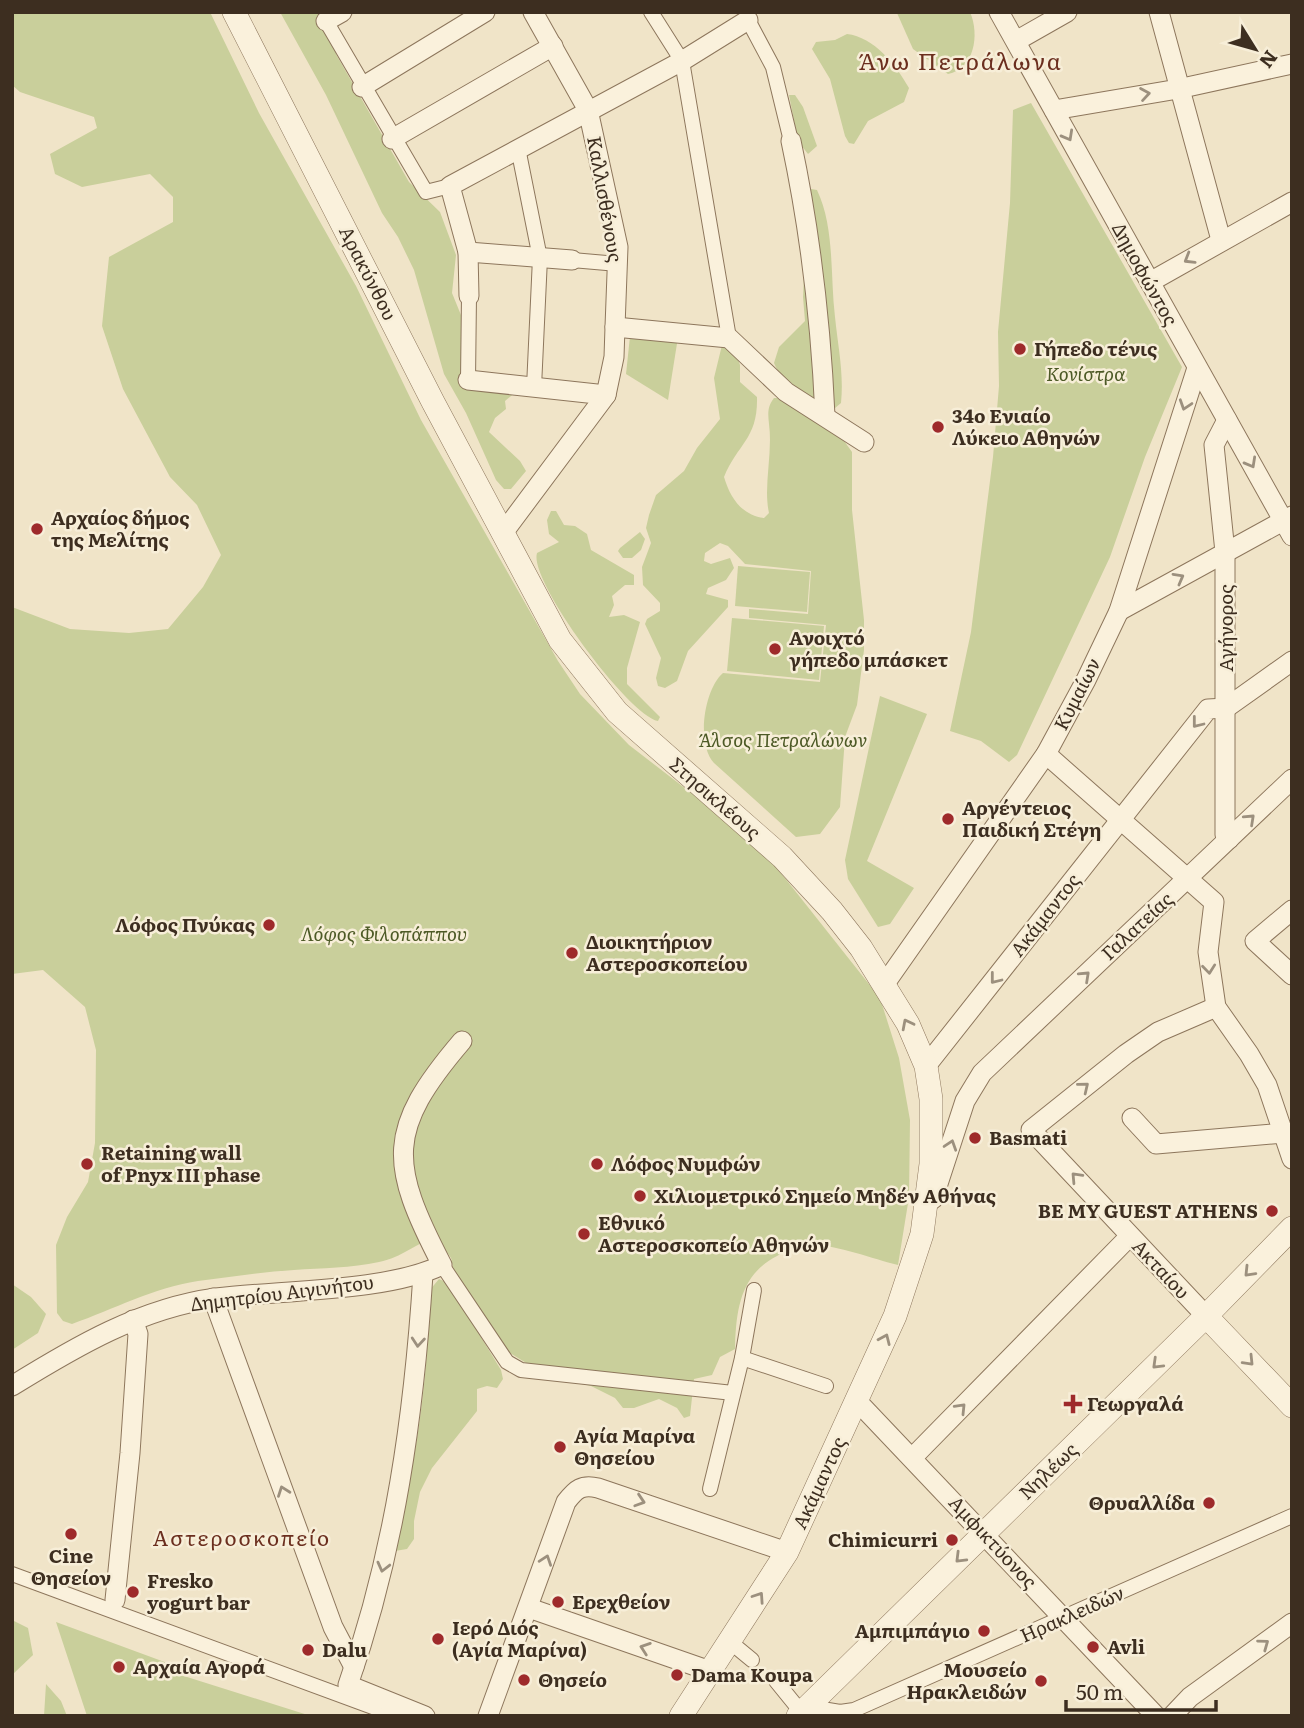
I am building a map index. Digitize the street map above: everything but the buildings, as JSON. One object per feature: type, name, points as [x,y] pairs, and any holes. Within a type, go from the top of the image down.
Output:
[{"type":"street","name":"Αρακύνθου","points":[[234,12],[503,533]]},
{"type":"street","points":[[362,87],[485,12]]},
{"type":"street","name":"Καλλισθένους","points":[[503,533],[606,395],[614,357],[618,247],[588,110],[533,12]]},
{"type":"street","points":[[652,12],[682,61],[729,338],[786,392],[864,442]]},
{"type":"street","name":"Δημοφώντος","points":[[999,12],[1197,368],[1289,524]]},
{"type":"street","points":[[1016,41],[1068,12]]},
{"type":"street","points":[[1159,12],[1221,240]]},
{"type":"street","points":[[334,17],[362,87],[426,192],[450,186],[682,61],[748,20],[773,67],[799,180],[821,353],[825,416]]},
{"type":"street","points":[[392,139],[553,46]]},
{"type":"street","points":[[1054,110],[1178,89],[1292,64]]},
{"type":"street","points":[[518,148],[540,258],[534,387]]},
{"type":"street","points":[[450,186],[468,252],[468,380],[606,395]]},
{"type":"street","points":[[1150,282],[1221,240],[1291,205]]},
{"type":"street","points":[[468,252],[618,264]]},
{"type":"street","points":[[615,327],[729,338]]},
{"type":"street","name":"Κυμαίων","points":[[884,985],[1046,754],[1119,611],[1197,368]]},
{"type":"street","name":"Αγήνορος","points":[[1227,420],[1214,445],[1225,552],[1225,835],[1229,839]]},
{"type":"street","points":[[1119,611],[1225,552],[1289,524]]},
{"type":"street","name":"Στησικλέους","points":[[503,533],[560,640],[600,694],[798,872],[849,933],[884,985],[908,1024],[926,1066]]},
{"type":"street","name":"Ακάμαντος","points":[[922,1234],[931,1164],[931,1099],[926,1066],[1209,709],[1226,708],[1292,661]]},
{"type":"street","points":[[1046,754],[1214,902],[1208,952],[1216,1007],[1249,1054],[1266,1085],[1292,1158]]},
{"type":"street","name":"Γαλατείας","points":[[982,1073],[1292,779]]},
{"type":"street","points":[[1292,909],[1255,941],[1292,975]]},
{"type":"street","name":"Ακταίου","points":[[1216,1007],[1158,1032],[1136,1046],[1031,1130],[1292,1406]]},
{"type":"street","points":[[462,1041],[426,1086],[414,1107],[402,1148],[411,1196],[442,1265],[507,1362],[521,1370],[733,1393]]},
{"type":"street","name":"Ακάμαντος","points":[[681,1716],[787,1552],[858,1401],[895,1316],[965,1101],[982,1073]]},
{"type":"street","points":[[1132,1118],[1157,1144],[1283,1133]]},
{"type":"street","name":"Νηλέως","points":[[803,1712],[1206,1317],[1292,1228]]},
{"type":"street","points":[[914,1457],[1130,1236]]},
{"type":"street","name":"Δημητρίου Αιγινήτου","points":[[12,1386],[89,1340],[133,1320],[213,1298],[423,1274],[442,1265]]},
{"type":"street","points":[[349,1683],[387,1553],[404,1468],[423,1274]]},
{"type":"street","points":[[710,1489],[743,1358],[754,1290]]},
{"type":"street","points":[[213,1298],[333,1628],[349,1683],[397,1716]]},
{"type":"street","points":[[113,1606],[131,1440],[138,1334],[133,1320]]},
{"type":"street","points":[[743,1358],[826,1386]]},
{"type":"street","name":"Αμφικτύονος","points":[[858,1401],[914,1457],[1156,1716]]},
{"type":"street","points":[[488,1716],[566,1502],[575,1490],[586,1485],[598,1488],[787,1552]]},
{"type":"street","name":"Ηρακλειδών","points":[[803,1712],[854,1710],[1292,1516]]},
{"type":"street","points":[[12,1574],[349,1683],[425,1716]]},
{"type":"street","points":[[529,1608],[710,1671]]},
{"type":"street","points":[[1172,1716],[1190,1698],[1292,1623]]},
{"type":"street","points":[[729,1641],[752,1660]]},
{"type":"street","points":[[776,1681],[803,1712]]},
{"type":"green space","name":"Λόφος Φιλοπάππου","points":[[12,12],[210,12],[259,113],[356,286],[421,420],[558,661],[580,694],[629,745],[712,809],[773,863],[880,998],[899,1058],[910,1120],[909,1197],[898,1265],[844,1250],[813,1245],[790,1250],[765,1264],[755,1273],[742,1295],[735,1349],[720,1357],[712,1375],[694,1379],[690,1416],[684,1418],[677,1408],[659,1399],[634,1408],[623,1408],[615,1398],[591,1386],[549,1377],[510,1353],[454,1271],[451,1258],[436,1237],[395,1257],[368,1264],[270,1272],[181,1284],[72,1324],[63,1321],[57,1313],[56,1245],[67,1217],[88,1182],[95,1143],[96,1050],[85,1007],[43,970],[12,974],[12,607],[70,629],[129,633],[168,629],[203,587],[221,555],[197,505],[170,477],[123,389],[102,326],[109,257],[173,222],[173,197],[150,174],[82,187],[55,174],[50,154],[97,128],[94,117],[20,92],[12,85]]},
{"type":"green space","points":[[280,12],[320,12],[337,56],[409,182],[440,212],[456,255],[452,293],[463,320],[463,380],[517,391],[505,401],[506,409],[495,418],[489,432],[520,461],[526,471],[511,489],[504,489],[496,480],[466,413],[444,374],[414,270],[398,237],[382,213],[326,95]]},
{"type":"green space","points":[[970,12],[974,31],[972,50],[964,65],[948,74],[913,49],[897,13]]},
{"type":"green space","points":[[847,34],[857,36],[875,46],[898,70],[909,88],[904,102],[868,121],[854,144],[849,143],[845,136],[830,79],[812,49],[816,42],[835,40]]},
{"type":"green space","points":[[789,95],[795,95],[803,107],[817,146],[808,154],[798,141]]},
{"type":"green space","name":"Κονίστρα","points":[[1031,103],[1182,367],[1145,457],[1110,557],[1017,755],[1009,762],[981,741],[950,731],[971,632],[993,457],[999,386],[998,332],[1010,203],[1013,110]]},
{"type":"green space","points":[[811,189],[817,190],[823,205],[831,252],[842,381],[841,403],[835,408],[799,392],[784,379],[774,363],[779,347],[805,321],[803,297],[808,195]]},
{"type":"green space","points":[[631,327],[679,331],[668,400],[626,374]]},
{"type":"green space","name":"Άλσος Πετραλώνων","points":[[722,345],[735,350],[740,365],[740,382],[757,397],[751,432],[724,477],[733,498],[743,509],[764,518],[769,513],[768,414],[774,398],[780,398],[842,438],[852,452],[852,510],[864,620],[864,650],[857,705],[845,737],[840,807],[820,834],[796,837],[714,763],[708,754],[704,730],[711,691],[723,673],[820,682],[826,625],[749,618],[749,609],[808,614],[811,571],[745,564],[728,546],[720,543],[705,553],[704,561],[711,564],[730,558],[734,568],[726,580],[708,588],[706,594],[728,600],[728,607],[688,651],[677,681],[665,688],[658,686],[656,678],[661,658],[645,624],[647,619],[660,611],[660,603],[643,585],[642,567],[651,543],[646,528],[649,515],[656,495],[684,471],[697,448],[720,419],[714,378]]},
{"type":"green space","points":[[551,511],[556,511],[564,525],[575,526],[587,534],[591,550],[634,575],[634,585],[625,585],[612,596],[614,605],[609,617],[624,615],[640,622],[627,668],[627,684],[660,717],[658,721],[644,713],[605,673],[583,645],[548,590],[538,568],[537,553],[559,542],[549,534],[547,520]]},
{"type":"green space","points":[[640,532],[645,539],[641,550],[632,558],[623,558],[618,551]]},
{"type":"green space","name":"Ανοιχτό γήπεδο μπάσκετ","points":[[738,566],[810,572],[807,612],[735,606]]},
{"type":"green space","name":"Ανοιχτό γήπεδο μπάσκετ","points":[[732,618],[824,626],[819,680],[727,671]]},
{"type":"green space","points":[[880,696],[927,714],[867,861],[914,888],[890,924],[878,927],[848,879],[845,860]]},
{"type":"green space","points":[[439,1279],[448,1283],[501,1370],[503,1379],[497,1388],[487,1386],[477,1389],[477,1411],[432,1468],[420,1492],[414,1521],[414,1539],[407,1549],[395,1551],[422,1401],[429,1291]]},
{"type":"green space","points":[[12,1284],[31,1297],[46,1314],[38,1333],[12,1350]]},
{"type":"green space","points":[[12,1620],[28,1628],[33,1655],[12,1675]]},
{"type":"green space","name":"Αρχαία Αγορά","points":[[56,1622],[170,1664],[168,1671],[311,1716],[87,1716]]},
{"type":"green space","points":[[46,1684],[61,1701],[67,1716],[44,1716]]},
{"type":"place","name":"Γήπεδο τένις","points":[[1020,349]]},
{"type":"place","name":"34ο Ενιαίο Λύκειο Αθηνών","points":[[938,427]]},
{"type":"place","name":"Αρχαίος δήμος της Μελίτης","points":[[37,529]]},
{"type":"place","name":"Ανοιχτό γήπεδο μπάσκετ","points":[[775,649]]},
{"type":"place","name":"Αργέντειος Παιδική Στέγη","points":[[948,819]]},
{"type":"place","name":"Λόφος Πνύκας","points":[[269,925]]},
{"type":"place","name":"Διοικητήριον Αστεροσκοπείου","points":[[572,953]]},
{"type":"place","name":"Basmati","points":[[975,1138]]},
{"type":"place","name":"Retaining wall of Pnyx III phase","points":[[87,1164]]},
{"type":"place","name":"Λόφος Νυμφών","points":[[597,1164]]},
{"type":"place","name":"Χιλιομετρικό Σημείο Μηδέν Αθήνας","points":[[640,1196]]},
{"type":"place","name":"BE MY GUEST ATHENS","points":[[1272,1211]]},
{"type":"place","name":"Εθνικό Αστεροσκοπείο Αθηνών","points":[[584,1234]]},
{"type":"place","name":"Γεωργαλά","points":[[1073,1404]]},
{"type":"place","name":"Αγία Μαρίνα Θησείου","points":[[560,1447]]},
{"type":"place","name":"Θρυαλλίδα","points":[[1209,1503]]},
{"type":"place","name":"Cine Θησείον","points":[[71,1534]]},
{"type":"place","name":"Chimicurri","points":[[952,1540]]},
{"type":"place","name":"Fresko yogurt bar","points":[[133,1592]]},
{"type":"place","name":"Ερεχθείον","points":[[558,1602]]},
{"type":"place","name":"Αμπιμπάγιο","points":[[984,1631]]},
{"type":"place","name":"Ιερό Διός (Αγία Μαρίνα)","points":[[438,1639]]},
{"type":"place","name":"Avli","points":[[1093,1647]]},
{"type":"place","name":"Dalu","points":[[308,1650]]},
{"type":"place","name":"Αρχαία Αγορά","points":[[119,1667]]},
{"type":"place","name":"Dama Koupa","points":[[677,1675]]},
{"type":"place","name":"Θησείο","points":[[524,1680]]},
{"type":"place","name":"Μουσείο Ηρακλειδών","points":[[1041,1681]]},
{"type":"district","name":"Άνω Πετράλωνα","points":[[961,62]]},
{"type":"district","name":"Αστεροσκοπείο","points":[[242,1539]]}]
